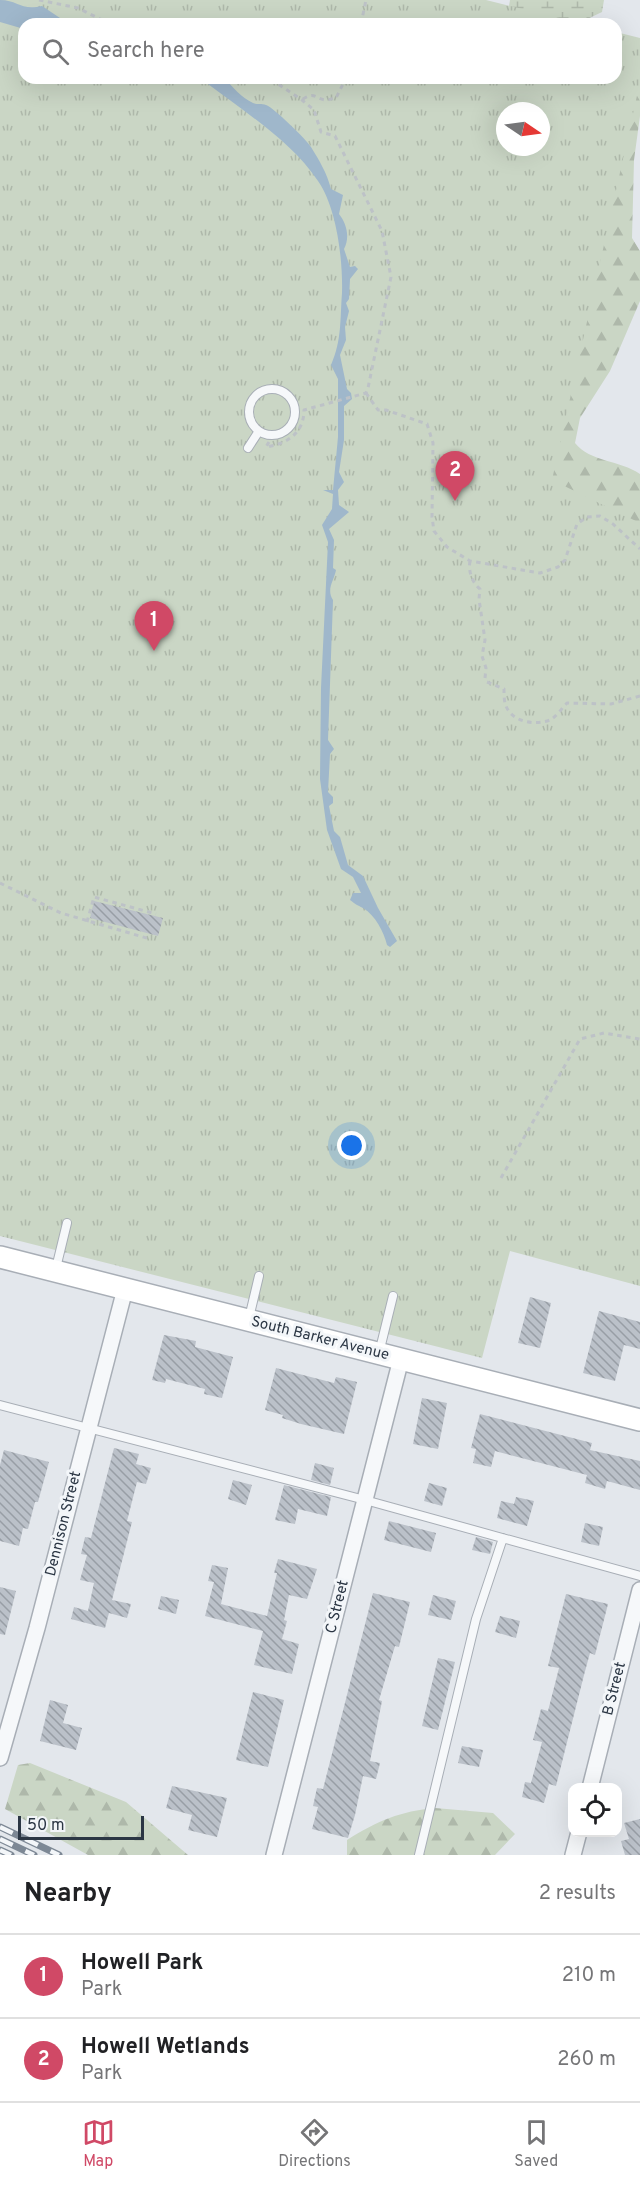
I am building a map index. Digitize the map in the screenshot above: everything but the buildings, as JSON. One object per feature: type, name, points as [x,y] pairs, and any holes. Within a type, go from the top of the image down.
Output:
[{"type":"main road","name":"South Barker Avenue","points":[[0,1257],[640,1420]]},
{"type":"street","name":"Dennison Street","points":[[0,1758],[34,1639],[125,1289]]},
{"type":"street","name":"C Street","points":[[274,1855],[401,1359]]},
{"type":"street","name":"B Street","points":[[591,1783],[640,1590]]},
{"type":"street","points":[[573,1855],[578,1837]]},
{"type":"lane","points":[[276,390],[289,396],[293,403],[294,417],[287,430],[273,435],[259,431],[250,419],[251,404],[261,393],[276,390]]},
{"type":"lane","points":[[248,448],[259,431]]},
{"type":"lane","points":[[55,1271],[67,1223]]},
{"type":"lane","points":[[248,1320],[259,1276]]},
{"type":"lane","points":[[379,1354],[393,1296]]},
{"type":"lane","points":[[0,1405],[365,1500],[640,1576]]},
{"type":"lane","points":[[419,1855],[476,1619],[504,1538]]},
{"type":"path","points":[[39,0],[78,8],[98,18]]},
{"type":"path","points":[[362,18],[366,0]]},
{"type":"path","points":[[278,84],[302,99],[314,110],[321,132],[335,136],[382,231],[391,277],[366,393]]},
{"type":"path","points":[[302,99],[309,95],[316,95],[326,100],[336,98],[343,84]]},
{"type":"path","points":[[273,435],[266,447],[279,446],[297,432],[301,426],[304,410],[366,393]]},
{"type":"path","points":[[366,393],[378,410],[386,410],[427,424],[433,443],[432,518],[434,531],[447,547],[470,561],[540,573],[558,567],[566,560],[577,524],[587,517],[600,516],[614,524],[640,549]]},
{"type":"path","points":[[470,561],[469,568],[474,585],[480,589],[479,599],[485,640],[482,656],[486,668],[485,678],[487,682],[504,689],[505,705],[512,714],[526,723],[537,722],[551,719],[567,703],[611,704],[640,696]]},
{"type":"path","points":[[0,883],[61,913],[150,939]]},
{"type":"path","points":[[87,922],[94,897],[156,914]]},
{"type":"path","points":[[501,1178],[580,1039],[604,1033],[640,1039]]},
{"type":"green space","points":[[0,0],[486,0],[560,18],[18,18],[18,84],[622,84],[622,34],[640,38],[640,82],[552,480],[640,523],[640,1286],[510,1251],[482,1358],[0,1236]]},
{"type":"green space","points":[[510,0],[604,0],[602,12],[590,18],[542,18],[508,12]]},
{"type":"green space","points":[[640,50],[640,116],[634,160],[632,238],[640,251],[640,301],[610,371],[580,418],[575,443],[589,454],[640,474],[640,783],[532,529]]},
{"type":"green space","points":[[30,1763],[126,1802],[188,1855],[88,1855],[5,1809],[18,1765]]},
{"type":"green space","points":[[435,1808],[493,1813],[515,1834],[495,1855],[347,1855],[347,1840],[369,1827],[400,1814]]},
{"type":"water","points":[[0,0],[29,7],[42,6],[60,18],[18,18],[18,27],[0,22]]},
{"type":"water","points":[[208,84],[230,84],[255,104],[266,105],[297,131],[311,147],[325,172],[331,189],[343,195],[339,214],[347,231],[344,249],[350,267],[355,266],[358,269],[350,279],[349,299],[346,303],[349,311],[345,327],[346,340],[340,355],[347,389],[352,399],[344,406],[344,440],[339,472],[344,482],[338,490],[339,505],[349,512],[329,529],[334,540],[333,568],[336,570],[330,589],[333,600],[328,740],[334,749],[330,754],[328,792],[333,797],[333,803],[329,806],[334,831],[340,837],[348,865],[363,876],[397,941],[390,947],[375,919],[350,900],[353,893],[361,893],[353,877],[341,869],[327,830],[320,779],[321,688],[328,542],[322,525],[332,509],[333,494],[323,490],[333,490],[338,437],[338,379],[331,365],[335,356],[341,321],[342,293],[338,235],[330,205],[318,181],[295,153]]},
{"type":"railway","points":[[0,1827],[59,1855]]},
{"type":"railway","points":[[0,1839],[34,1855]]},
{"type":"railway","points":[[0,1850],[11,1855]]},
{"type":"place","name":"Howell Wetlands","points":[[455,501]]},
{"type":"place","name":"Howell Park","points":[[154,651]]}]
